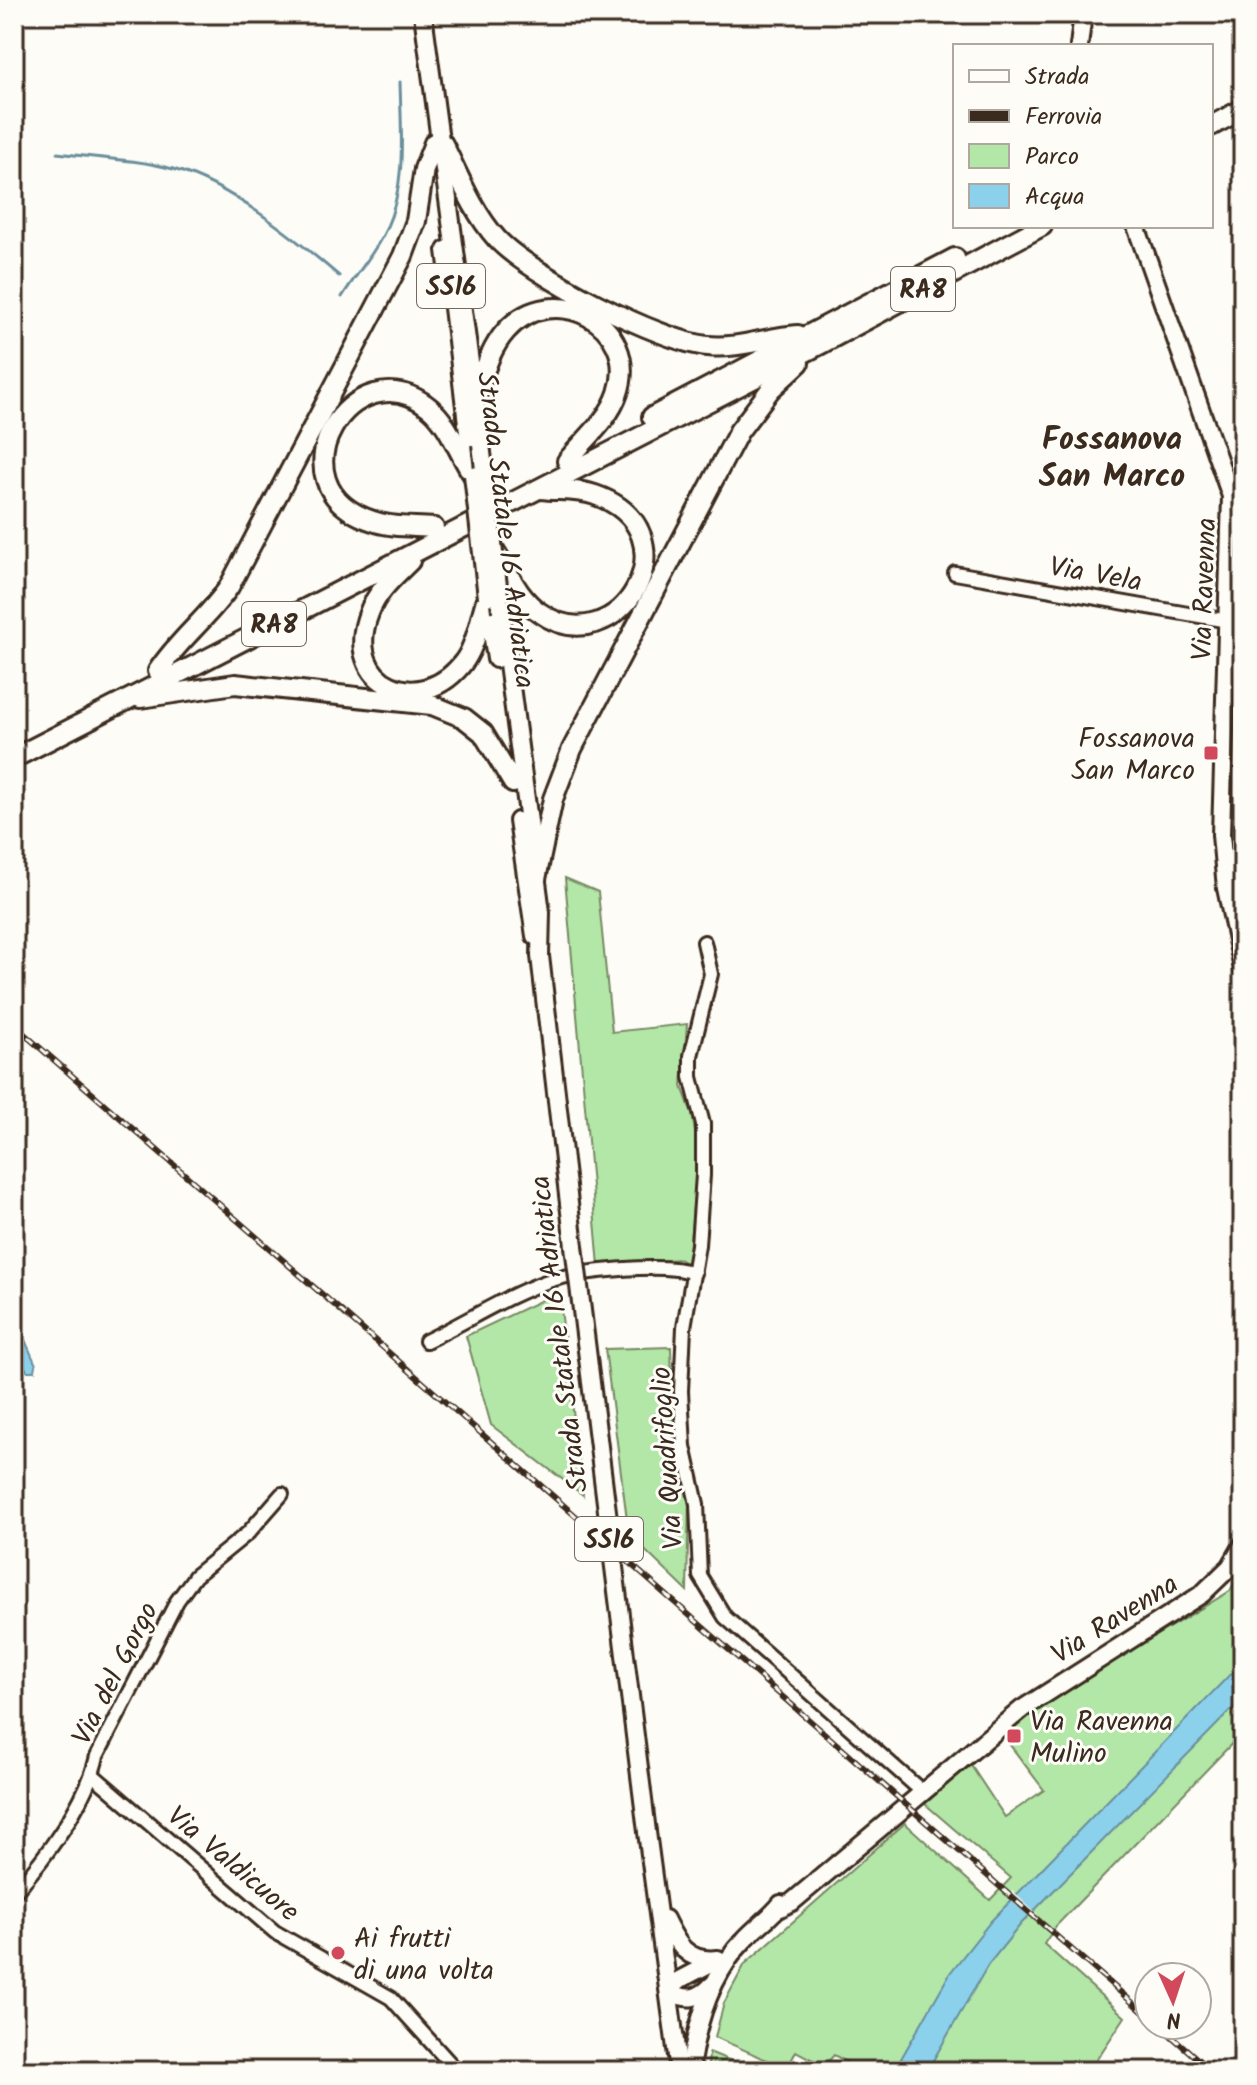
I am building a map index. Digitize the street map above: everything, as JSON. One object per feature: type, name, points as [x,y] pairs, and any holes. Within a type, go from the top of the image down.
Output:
[{"type":"highway","points":[[1213,125],[1243,109]]},
{"type":"highway","points":[[1213,136],[1243,121]]},
{"type":"highway","points":[[158,671],[229,587],[361,339],[412,235],[424,169],[438,144],[481,216],[510,251],[646,328],[668,337],[710,346],[815,339]]},
{"type":"highway","name":"RA8","points":[[14,758],[538,489],[1014,228]]},
{"type":"highway","name":"RA8","points":[[14,745],[434,528],[1038,228]]},
{"type":"highway","points":[[476,397],[492,350],[506,331],[525,316],[542,308],[563,306],[582,311],[600,322],[620,355],[620,385],[602,423],[567,461]]},
{"type":"highway","points":[[536,879],[553,799],[572,749],[730,447],[770,390],[815,339]]},
{"type":"highway","points":[[434,528],[383,524],[352,511],[336,497],[326,480],[324,449],[329,430],[342,413],[361,400],[381,393],[403,394],[466,429],[473,475]]},
{"type":"highway","points":[[493,548],[527,601],[556,622],[593,623],[610,617],[624,604],[640,582],[646,565],[641,535],[614,504],[589,493],[538,489]]},
{"type":"highway","points":[[423,547],[390,579],[369,612],[363,643],[372,671],[384,684],[417,692],[434,687],[451,676],[465,660],[490,617],[487,597]]},
{"type":"highway","points":[[125,700],[235,684],[432,705],[464,718],[483,733],[513,783]]},
{"type":"main road","name":"Strada Statale 16 Adriatica","points":[[423,14],[466,429],[493,548],[490,617],[529,913],[540,956]]},
{"type":"main road","points":[[1079,44],[1083,14]]},
{"type":"main road","name":"Strada Statale 16 Adriatica","points":[[438,144],[476,397],[466,429]]},
{"type":"main road","name":"Via Ravenna","points":[[1137,228],[1231,496],[1221,835],[1226,888],[1243,968]]},
{"type":"main road","name":"Strada Statale 16 Adriatica","points":[[473,475],[487,597]]},
{"type":"main road","name":"Strada Statale 16 Adriatica","points":[[490,617],[536,879],[540,956],[574,1246],[669,1991]]},
{"type":"main road","name":"Via Ravenna","points":[[690,2071],[697,2031],[715,1982],[737,1948],[787,1896],[966,1747],[1047,1691],[1202,1594],[1230,1567],[1243,1545]]},
{"type":"main road","name":"Via Ravenna","points":[[776,1910],[792,1902],[1002,1724]]},
{"type":"main road","points":[[657,1904],[683,1950],[699,1959],[718,1959]]},
{"type":"main road","name":"Via Ravenna","points":[[669,1991],[679,1980],[737,1948]]},
{"type":"main road","points":[[669,1991],[681,1997],[696,1998],[715,1982]]},
{"type":"main road","name":"SS16","points":[[669,1991],[679,2071]]},
{"type":"street","name":"Via Vela","points":[[955,573],[1228,621]]},
{"type":"street","name":"Via Quadrifoglio","points":[[704,942],[711,974],[691,1056],[691,1077],[699,1099],[705,1146],[694,1273],[684,1327],[681,1391],[684,1446],[697,1504],[698,1562],[705,1589],[725,1617],[917,1787]]},
{"type":"street","points":[[426,1341],[560,1278],[658,1267],[679,1268],[694,1273]]},
{"type":"street","name":"Via del Gorgo","points":[[14,1893],[50,1848],[93,1775],[97,1756],[177,1601],[195,1576],[248,1533],[282,1494]]},
{"type":"street","name":"Via Valdicuore","points":[[93,1775],[275,1932],[391,1998],[457,2071]]},
{"type":"green space","points":[[565,878],[598,892],[612,1032],[687,1024],[682,1086],[692,1114],[698,1151],[688,1264],[679,1259],[599,1266]]},
{"type":"green space","points":[[559,1292],[583,1495],[491,1425],[466,1336]]},
{"type":"green space","points":[[671,1347],[674,1449],[689,1498],[687,1591],[629,1535],[605,1349]]},
{"type":"green space","points":[[1243,1568],[1243,1648],[1233,1658],[1243,1651],[1243,1732],[1056,1926],[1044,1944],[1125,2017],[1089,2071],[853,2071],[854,2066],[834,2055],[824,2066],[796,2051],[787,2069],[715,2037],[724,2003],[745,1964],[905,1823],[990,1900],[1011,1878],[925,1804],[970,1764],[1005,1817],[1044,1790],[1004,1737],[1027,1713],[1230,1591]]},
{"type":"green space","points":[[709,2052],[756,2071],[708,2071]]},
{"type":"water","points":[[14,1315],[36,1365],[35,1371],[27,1371],[14,1348]]},
{"type":"water","points":[[1243,1661],[1243,1698],[1021,1924],[988,1965],[927,2071],[894,2071],[950,1973],[991,1921]]},
{"type":"pier","points":[[1012,1891],[1037,1914],[1032,1919],[1007,1897]]},
{"type":"waterway","points":[[342,297],[376,247],[393,211],[401,157],[400,82]]},
{"type":"waterway","points":[[57,153],[144,163],[194,176],[239,199],[339,276]]},
{"type":"railway","points":[[14,1025],[1133,2003]]},
{"type":"railway","points":[[1177,2041],[1211,2071]]},
{"type":"place","name":"Fossanova San Marco","points":[[1211,753]]},
{"type":"place","name":"Via Ravenna Mulino","points":[[1014,1736]]},
{"type":"place","name":"Ai frutti di una volta","points":[[338,1953]]},
{"type":"district","name":"Fossanova San Marco","points":[[1112,456]]}]
